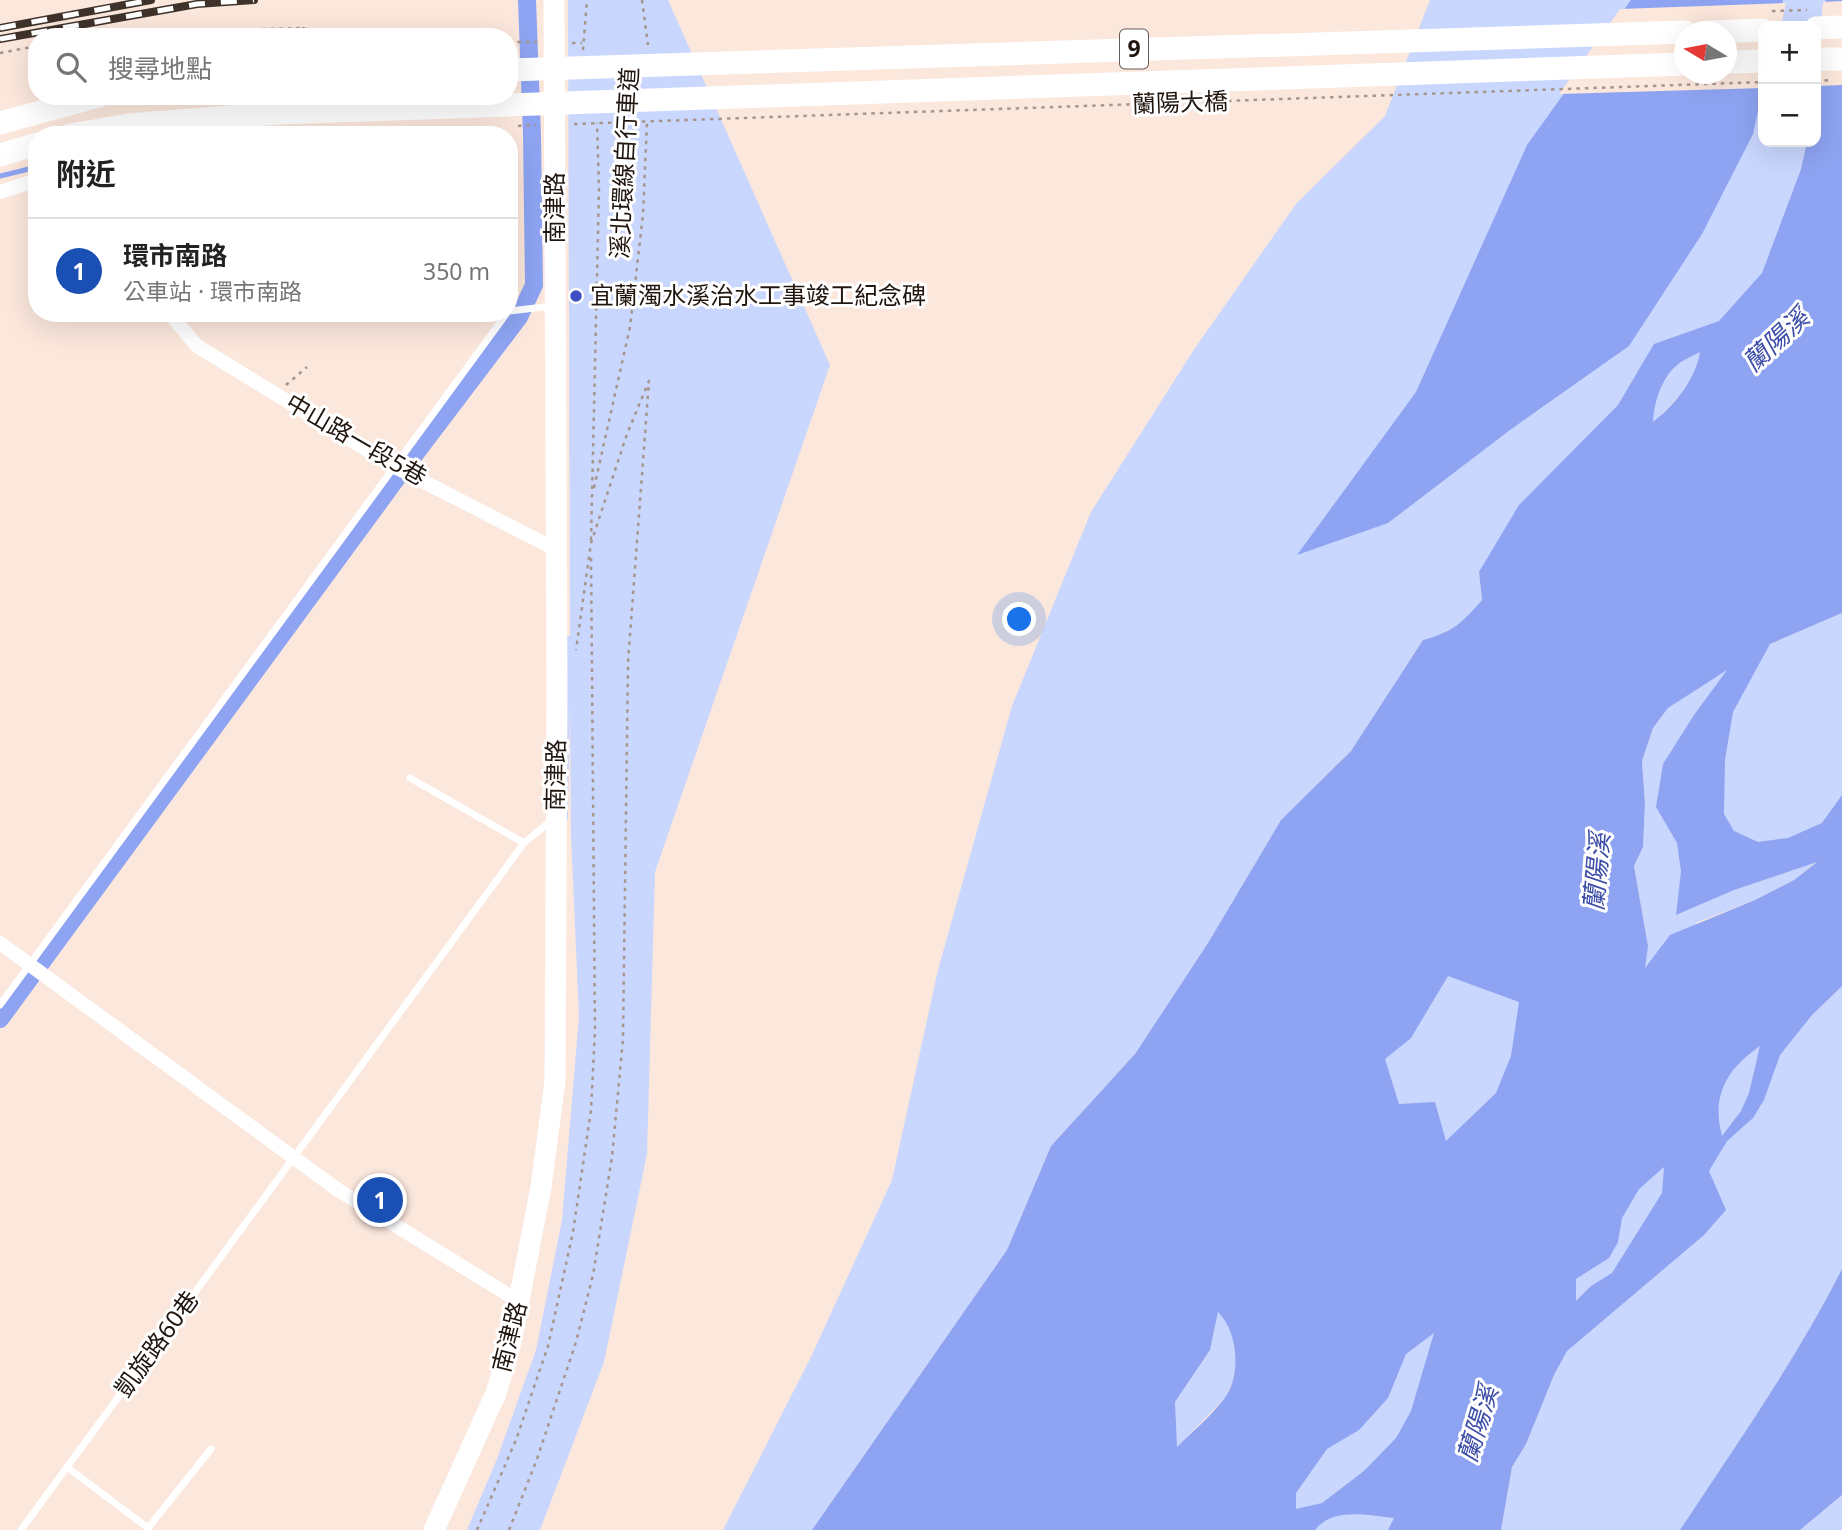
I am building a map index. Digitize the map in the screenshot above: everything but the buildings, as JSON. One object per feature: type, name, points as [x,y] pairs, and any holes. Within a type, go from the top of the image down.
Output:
[{"type":"main road","points":[[1821,28],[1842,27]]},
{"type":"main road","points":[[1737,31],[1758,30]]},
{"type":"main road","name":"9","points":[[518,69],[583,60],[1674,32]]},
{"type":"main road","points":[[1821,60],[1842,59]]},
{"type":"main road","points":[[1737,62],[1758,61]]},
{"type":"main road","name":"蘭陽大橋","points":[[597,112],[1674,64]]},
{"type":"main road","name":"9","points":[[518,104],[597,112]]},
{"type":"main road","points":[[0,123],[66,105]]},
{"type":"main road","name":"9","points":[[123,126],[279,113],[489,105]]},
{"type":"main road","points":[[0,155],[28,151]]},
{"type":"street","name":"南津路","points":[[434,1530],[496,1393],[520,1303],[541,1187],[555,1081],[557,691],[554,0]]},
{"type":"street","points":[[0,192],[28,183]]},
{"type":"street","name":"中山路一段5巷","points":[[177,322],[197,346],[398,468],[555,549]]},
{"type":"street","points":[[0,943],[338,1190],[520,1303]]},
{"type":"lane","points":[[518,310],[556,306]]},
{"type":"lane","points":[[0,1005],[31,967],[503,322]]},
{"type":"lane","points":[[410,778],[524,843]]},
{"type":"lane","name":"凱旋路60巷","points":[[21,1530],[524,843],[555,817]]},
{"type":"lane","points":[[67,1467],[148,1528],[211,1449]]},
{"type":"path","name":"溪北環線自行車道","points":[[583,60],[587,0]]},
{"type":"path","name":"溪北環線自行車道","points":[[642,0],[648,54]]},
{"type":"path","points":[[0,53],[28,48]]},
{"type":"path","points":[[1821,81],[1842,80]]},
{"type":"path","name":"蘭陽大橋","points":[[597,112],[1758,82]]},
{"type":"path","name":"溪北環線自行車道","points":[[597,112],[599,188],[592,496],[630,327],[643,215],[648,116]]},
{"type":"path","points":[[276,394],[307,368]]},
{"type":"path","points":[[509,1530],[537,1459],[576,1342],[593,1275],[612,1157],[622,1039],[628,662],[649,381],[627,434],[591,542],[578,647],[572,658]]},
{"type":"shaded area","points":[[568,0],[668,0],[830,365],[655,872],[647,1154],[604,1362],[540,1530],[467,1530],[497,1459],[536,1350],[562,1220],[579,1017],[571,835],[570,703],[568,820],[558,819],[561,636],[570,636]]},
{"type":"shaded area","points":[[1430,0],[1826,0],[1821,52],[1821,21],[1758,21],[1758,147],[1806,147],[1801,169],[1763,271],[1681,394],[1653,424],[1479,572],[1482,600],[1456,626],[1423,640],[1351,751],[1281,820],[1208,943],[1135,1054],[1051,1146],[1007,1250],[812,1530],[723,1530],[811,1357],[892,1180],[938,970],[1012,706],[1091,512],[1193,351],[1296,204],[1385,116]]},
{"type":"shaded area","points":[[1842,613],[1842,822],[1820,859],[1794,880],[1755,900],[1698,922],[1644,969],[1648,945],[1634,866],[1643,847],[1645,804],[1642,761],[1653,728],[1668,708],[1710,680],[1770,644]]},
{"type":"shaded area","points":[[1512,813],[1529,1111],[1330,1186],[1327,1150]]},
{"type":"shaded area","points":[[1842,879],[1842,1269],[1785,1369],[1680,1530],[1501,1530],[1512,1467],[1526,1444],[1554,1375],[1567,1351],[1576,1302],[1576,1279]]},
{"type":"shaded area","points":[[1480,1194],[1396,1530],[1105,1530],[1120,1502]]},
{"type":"shaded area","points":[[1303,1214],[1226,1397],[1176,1448],[1175,1402],[1210,1350],[1218,1311]]},
{"type":"shaded area","points":[[1842,1495],[1842,1530],[1800,1530]]},
{"type":"water","points":[[1631,0],[1783,0],[1778,21],[1758,21],[1758,111],[1753,134],[1702,234],[1629,346],[1510,430],[1388,523],[1297,555],[1416,392],[1527,145]]},
{"type":"water","name":"蘭陽溪","points":[[1826,0],[1842,0],[1842,613],[1770,644],[1733,712],[1725,760],[1724,814],[1734,831],[1758,842],[1788,838],[1822,823],[1842,795],[1842,986],[1812,1015],[1780,1055],[1764,1100],[1753,1118],[1727,1141],[1709,1171],[1726,1210],[1704,1235],[1567,1351],[1554,1375],[1526,1444],[1512,1467],[1501,1530],[1388,1530],[1394,1518],[1352,1514],[1331,1518],[1315,1530],[812,1530],[1007,1250],[1051,1146],[1135,1054],[1208,943],[1281,820],[1351,751],[1423,640],[1456,626],[1482,600],[1479,572],[1519,505],[1618,405],[1654,344],[1719,321],[1762,273],[1801,169],[1806,147],[1821,147],[1821,52]],"holes":[[[1700,352],[1689,382],[1669,408],[1653,422],[1657,399],[1666,378],[1678,364]],[[1727,670],[1663,764],[1656,807],[1677,843],[1681,871],[1676,915],[1734,890],[1817,862],[1794,880],[1755,900],[1670,935],[1645,968],[1648,946],[1634,866],[1643,847],[1645,804],[1642,761],[1653,728],[1668,708]],[[1448,976],[1519,1002],[1511,1056],[1496,1093],[1446,1141],[1435,1102],[1399,1104],[1385,1059],[1411,1038]],[[1760,1046],[1749,1093],[1741,1111],[1722,1136],[1719,1121],[1720,1096],[1724,1084],[1748,1055]],[[1664,1167],[1662,1193],[1612,1273],[1591,1286],[1576,1301],[1576,1279],[1609,1258],[1618,1242],[1622,1218],[1639,1189]],[[1218,1312],[1230,1330],[1235,1354],[1230,1389],[1219,1406],[1177,1447],[1175,1402],[1210,1350]],[[1434,1333],[1411,1411],[1396,1438],[1364,1471],[1322,1503],[1296,1509],[1296,1493],[1327,1449],[1359,1430],[1388,1398],[1406,1354]]]},
{"type":"water","points":[[1842,1269],[1842,1495],[1800,1530],[1680,1530],[1785,1369]]},
{"type":"pier","points":[[1842,1],[1842,85],[1821,86],[1823,2]]},
{"type":"pier","points":[[1786,3],[1782,21],[1758,21],[1758,88],[1559,94],[1620,9]]},
{"type":"waterway","points":[[518,318],[534,285],[527,0]]},
{"type":"waterway","points":[[0,176],[28,169]]},
{"type":"waterway","points":[[0,1019],[394,482],[515,322]]},
{"type":"railway","points":[[0,28],[151,0]]},
{"type":"railway","points":[[62,28],[197,4],[254,0]]},
{"type":"railway","points":[[0,39],[28,34]]},
{"type":"place","name":"宜蘭濁水溪治水工事竣工紀念碑","points":[[576,296]]},
{"type":"place","name":"環市南路","points":[[380,1200]]}]
